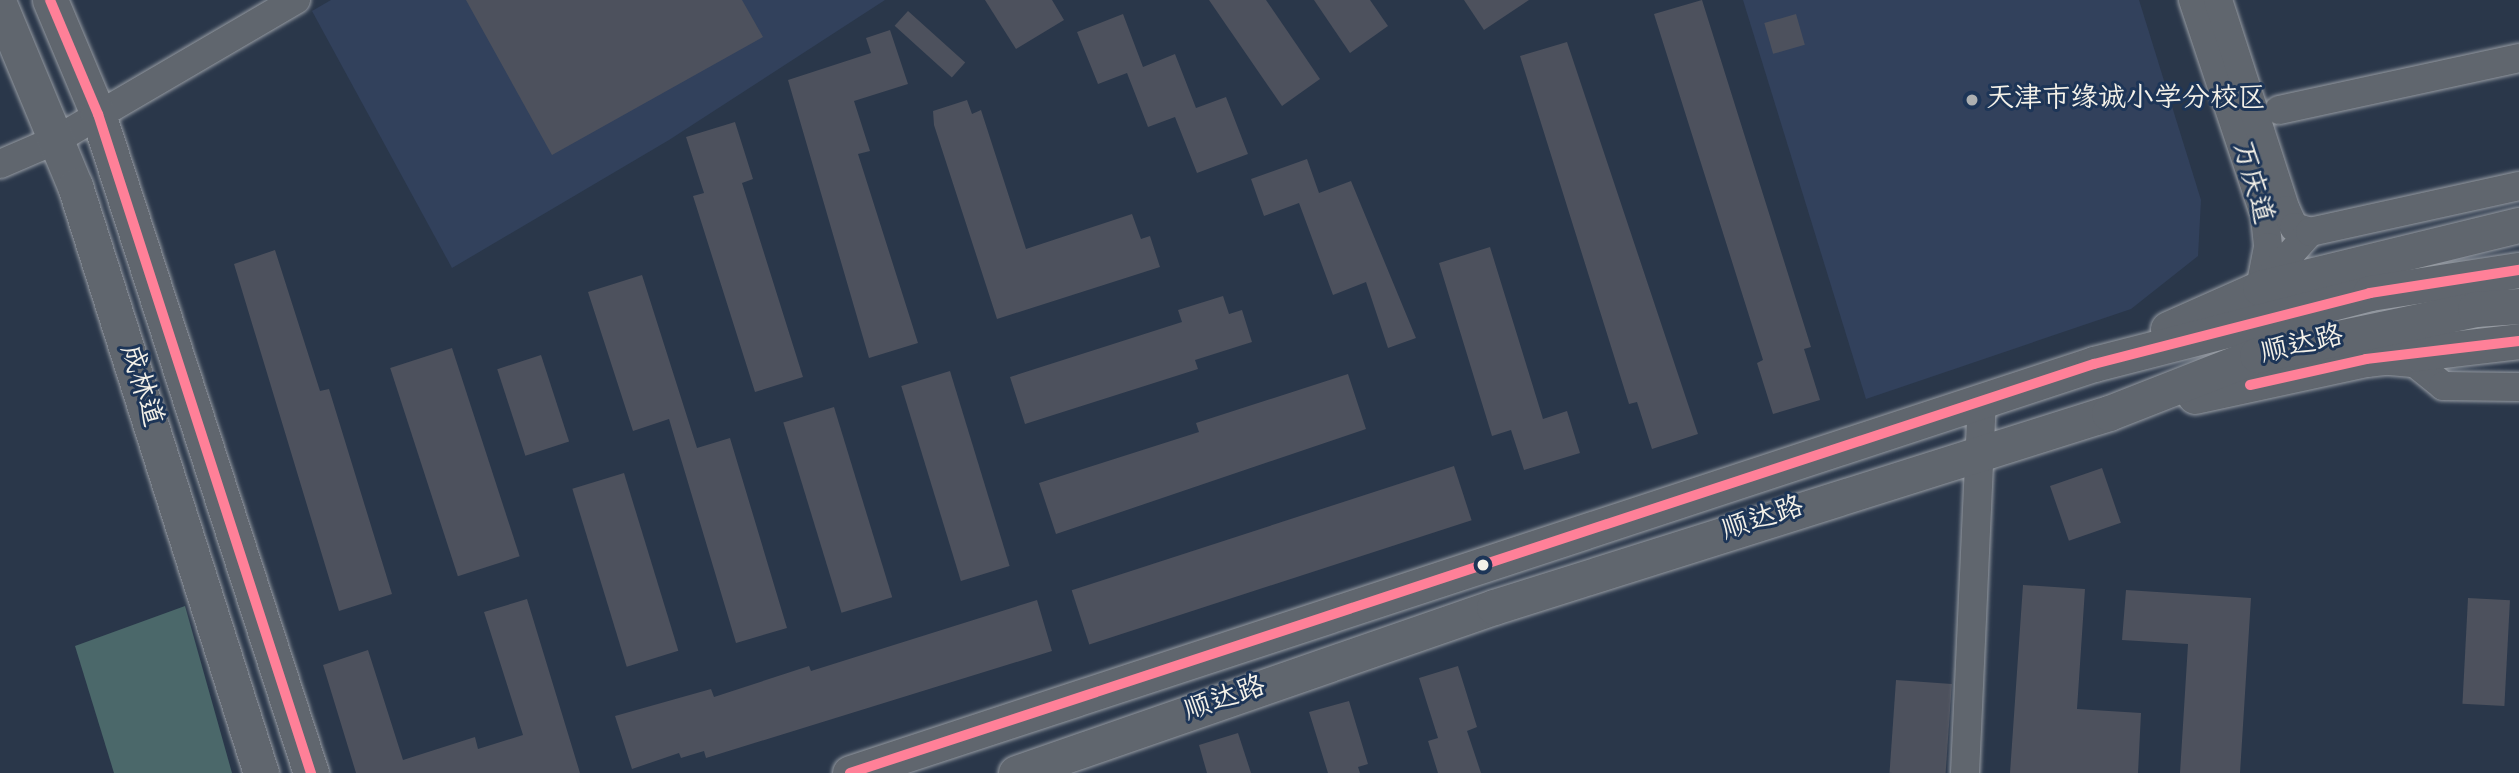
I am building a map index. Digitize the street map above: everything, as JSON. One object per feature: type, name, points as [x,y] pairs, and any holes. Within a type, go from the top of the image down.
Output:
[{"type":"main road","name":"成林道","points":[[50,0],[98,114],[311,773]]},
{"type":"main road","name":"成林道","points":[[0,6],[56,140],[261,773]]},
{"type":"main road","points":[[2094,364],[2260,288],[2519,225]]},
{"type":"main road","name":"顺达路","points":[[1016,773],[1494,607],[1983,449],[2109,413],[2252,340],[2509,268]]},
{"type":"main road","name":"顺达路","points":[[850,773],[2094,364],[2252,340],[2519,306]]},
{"type":"main road","points":[[2109,413],[2366,359],[2519,341]]},
{"type":"street","points":[[0,164],[56,140],[296,0]]},
{"type":"street","name":"万庆道","points":[[2193,0],[2264,217],[2268,247],[2260,288]]},
{"type":"street","name":"万庆道","points":[[2218,0],[2286,209],[2294,227],[2310,232]]},
{"type":"street","points":[[2279,110],[2519,58]]},
{"type":"street","points":[[2260,288],[2310,232],[2519,186]]},
{"type":"street","points":[[2366,359],[2415,363],[2443,386],[2463,390],[2519,387]]},
{"type":"street","points":[[1965,773],[1983,449],[1982,399]]},
{"type":"shaded area","points":[[331,0],[885,0],[669,140],[452,268],[312,11]]},
{"type":"shaded area","name":"天津市缘诚小学分校区","points":[[1743,0],[2139,0],[2201,200],[2198,256],[2131,309],[1866,399]]},
{"type":"green space","points":[[185,606],[232,773],[114,773],[75,646]]},
{"type":"building","points":[[466,0],[742,0],[763,37],[552,155]]},
{"type":"building","points":[[985,0],[1052,0],[1064,20],[1016,49]]},
{"type":"building","points":[[1209,0],[1266,0],[1320,79],[1282,106]]},
{"type":"building","points":[[1314,0],[1370,0],[1388,26],[1350,53]]},
{"type":"building","points":[[1464,0],[1529,0],[1484,30]]},
{"type":"building","points":[[1702,0],[1811,347],[1804,349],[1820,400],[1773,414],[1757,363],[1763,360],[1654,14]]},
{"type":"building","points":[[908,11],[965,63],[952,77],[895,26]]},
{"type":"building","points":[[1123,14],[1143,67],[1175,54],[1196,108],[1226,97],[1248,154],[1197,173],[1175,117],[1148,127],[1127,73],[1098,84],[1077,32]]},
{"type":"building","points":[[1796,14],[1805,45],[1773,54],[1764,23]]},
{"type":"building","points":[[890,30],[908,84],[854,101],[870,151],[858,154],[918,343],[869,358],[788,80],[871,53],[866,38]]},
{"type":"building","points":[[1567,42],[1698,434],[1652,449],[1637,402],[1629,404],[1520,56]]},
{"type":"building","points":[[967,100],[972,114],[981,110],[1026,249],[1132,214],[1141,239],[1150,236],[1160,267],[997,319],[934,125],[933,111]]},
{"type":"building","points":[[735,122],[753,179],[742,183],[803,377],[755,392],[693,196],[704,193],[686,137]]},
{"type":"building","points":[[1307,159],[1319,193],[1351,181],[1416,338],[1388,348],[1366,282],[1333,295],[1299,203],[1264,216],[1251,179]]},
{"type":"building","points":[[1490,247],[1543,419],[1567,411],[1580,453],[1524,470],[1511,430],[1492,436],[1439,263]]},
{"type":"building","points":[[275,250],[320,391],[329,389],[392,594],[339,611],[234,264]]},
{"type":"building","points":[[642,275],[697,448],[730,438],[787,628],[736,643],[669,419],[633,431],[588,292]]},
{"type":"building","points":[[1223,296],[1229,314],[1242,310],[1252,342],[1195,360],[1198,369],[1025,424],[1010,377],[1182,322],[1178,310]]},
{"type":"building","points":[[452,348],[520,556],[458,576],[390,368]]},
{"type":"building","points":[[541,355],[569,442],[525,456],[497,369]]},
{"type":"building","points":[[950,371],[1010,566],[961,581],[901,386]]},
{"type":"building","points":[[1348,374],[1366,429],[1056,534],[1039,483],[1199,432],[1196,423]]},
{"type":"building","points":[[834,407],[892,597],[841,613],[783,422]]},
{"type":"building","points":[[1454,466],[1472,520],[1089,644],[1072,590]]},
{"type":"building","points":[[2102,468],[2121,523],[2069,541],[2050,486]]},
{"type":"building","points":[[624,473],[678,651],[627,667],[572,489]]},
{"type":"building","points":[[2023,585],[2085,589],[2077,709],[2141,713],[2138,773],[2010,773]]},
{"type":"building","points":[[2126,590],[2251,598],[2240,773],[2180,773],[2188,644],[2122,640]]},
{"type":"building","points":[[2468,598],[2510,600],[2504,706],[2462,704]]},
{"type":"building","points":[[527,599],[580,773],[356,773],[323,665],[368,650],[403,760],[475,737],[478,749],[523,735],[484,612]]},
{"type":"building","points":[[1037,600],[1052,651],[706,758],[704,751],[681,758],[679,753],[632,769],[615,716],[711,689],[714,697],[809,666],[811,671]]},
{"type":"building","points":[[1458,666],[1477,727],[1467,731],[1481,773],[1438,773],[1428,741],[1438,738],[1419,678]]},
{"type":"building","points":[[1896,680],[1952,684],[1946,773],[1890,773]]},
{"type":"building","points":[[1349,701],[1368,764],[1358,767],[1360,773],[1328,773],[1309,712]]},
{"type":"building","points":[[1238,733],[1251,773],[1207,773],[1199,745]]},
{"type":"transit line","points":[[50,0],[98,114],[311,773]]},
{"type":"transit line","points":[[850,773],[2094,364],[2370,293],[2519,270]]},
{"type":"transit line","points":[[2250,385],[2366,359],[2519,341]]},
{"type":"place","name":"天津市缘诚小学分校区","points":[[1972,100]]}]
